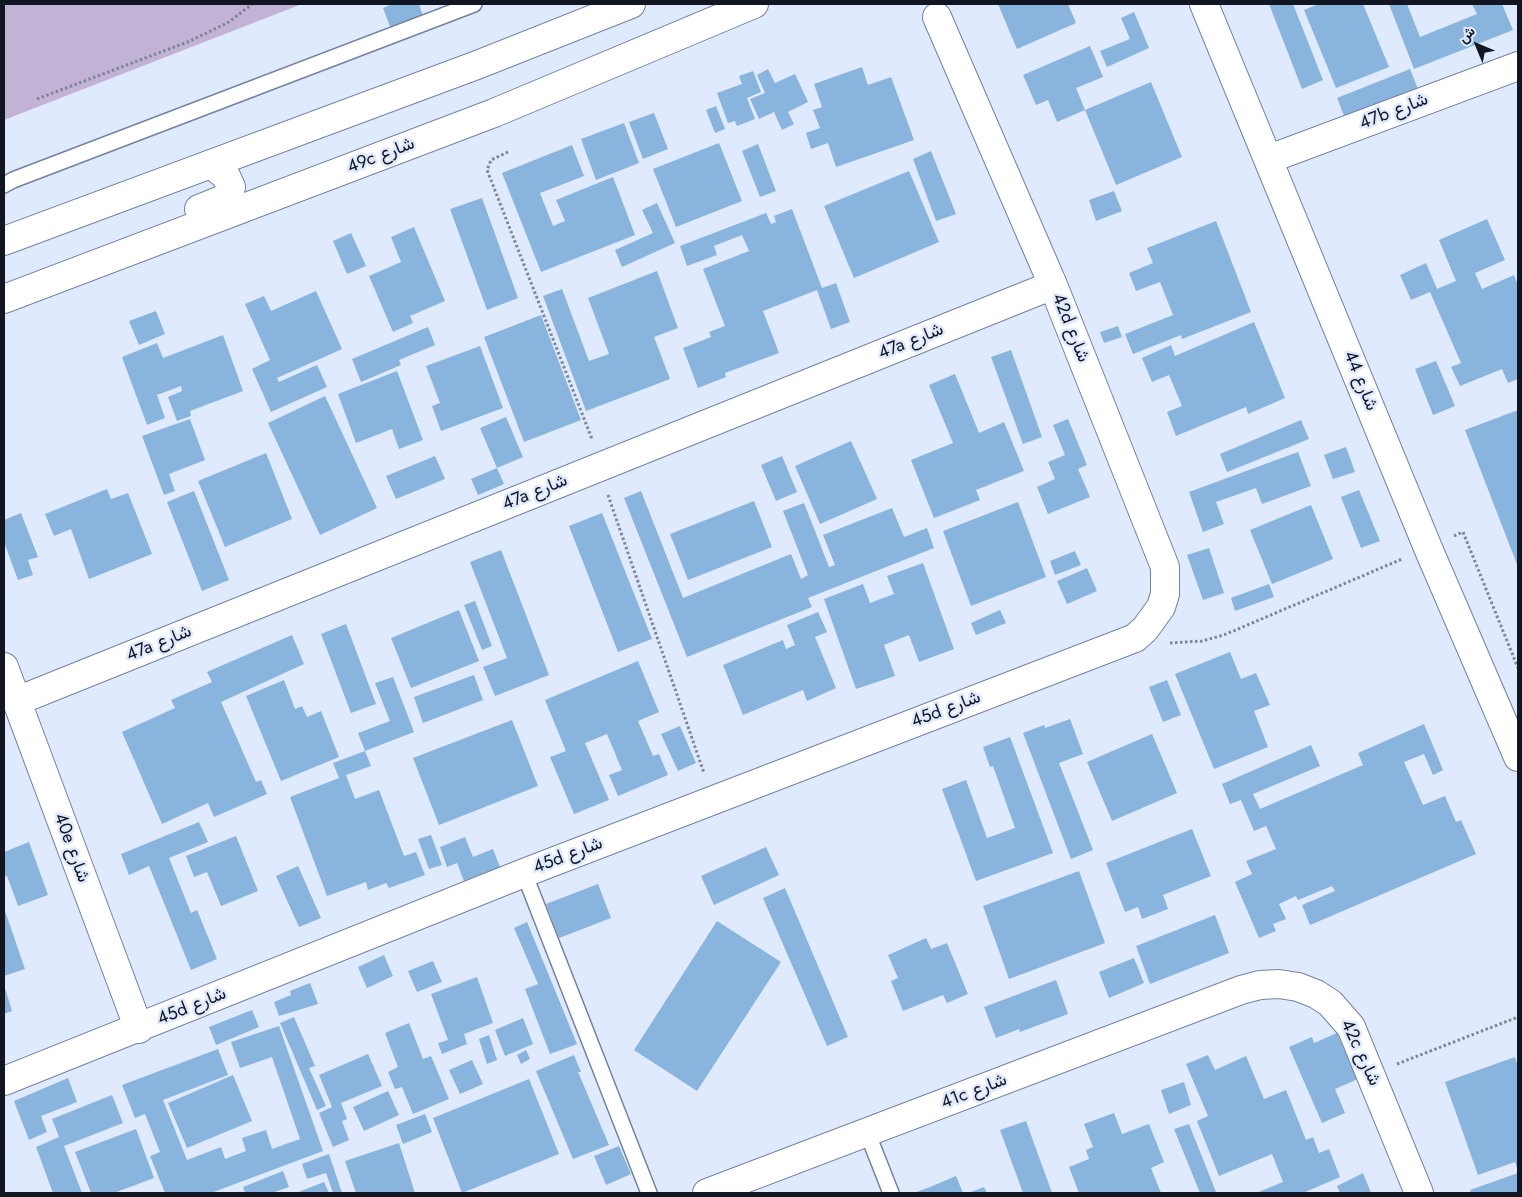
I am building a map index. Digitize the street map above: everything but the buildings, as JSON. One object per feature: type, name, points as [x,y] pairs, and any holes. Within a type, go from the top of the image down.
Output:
[{"type":"street","points":[[4,241],[477,65],[631,4]]},
{"type":"street","name":"49c شارع","points":[[4,298],[494,113],[754,4]]},
{"type":"street","name":"شارع 44","points":[[1204,4],[1428,548],[1512,723],[1518,756]]},
{"type":"street","name":"42d شارع","points":[[937,17],[1053,285],[1165,567],[1165,594],[1161,607],[1145,629],[1135,638]]},
{"type":"street","name":"47b شارع","points":[[1269,159],[1518,66]]},
{"type":"street","points":[[4,298],[49,270],[103,245],[224,199],[229,194],[230,181],[211,164]]},
{"type":"street","name":"47a شارع","points":[[17,701],[1053,285]]},
{"type":"street","name":"45d شارع","points":[[4,1081],[139,1029],[524,873],[1135,638]]},
{"type":"street","name":"40e شارع","points":[[4,667],[139,1029]]},
{"type":"street","name":"42c شارع","points":[[1241,990],[1260,985],[1279,984],[1298,987],[1316,994],[1330,1003],[1351,1027],[1419,1193]]},
{"type":"street","name":"41c شارع","points":[[706,1193],[1241,990]]},
{"type":"lane","points":[[4,185],[474,4]]},
{"type":"lane","points":[[524,873],[648,1193]]},
{"type":"lane","points":[[867,1132],[891,1193]]},
{"type":"path","points":[[37,99],[190,41],[229,22],[252,4]]},
{"type":"path","points":[[1135,638],[1179,643],[1224,635],[1462,532],[1518,668]]},
{"type":"path","points":[[1371,1074],[1518,1017]]},
{"type":"shaded area","points":[[4,4],[302,4],[4,120]]}]
